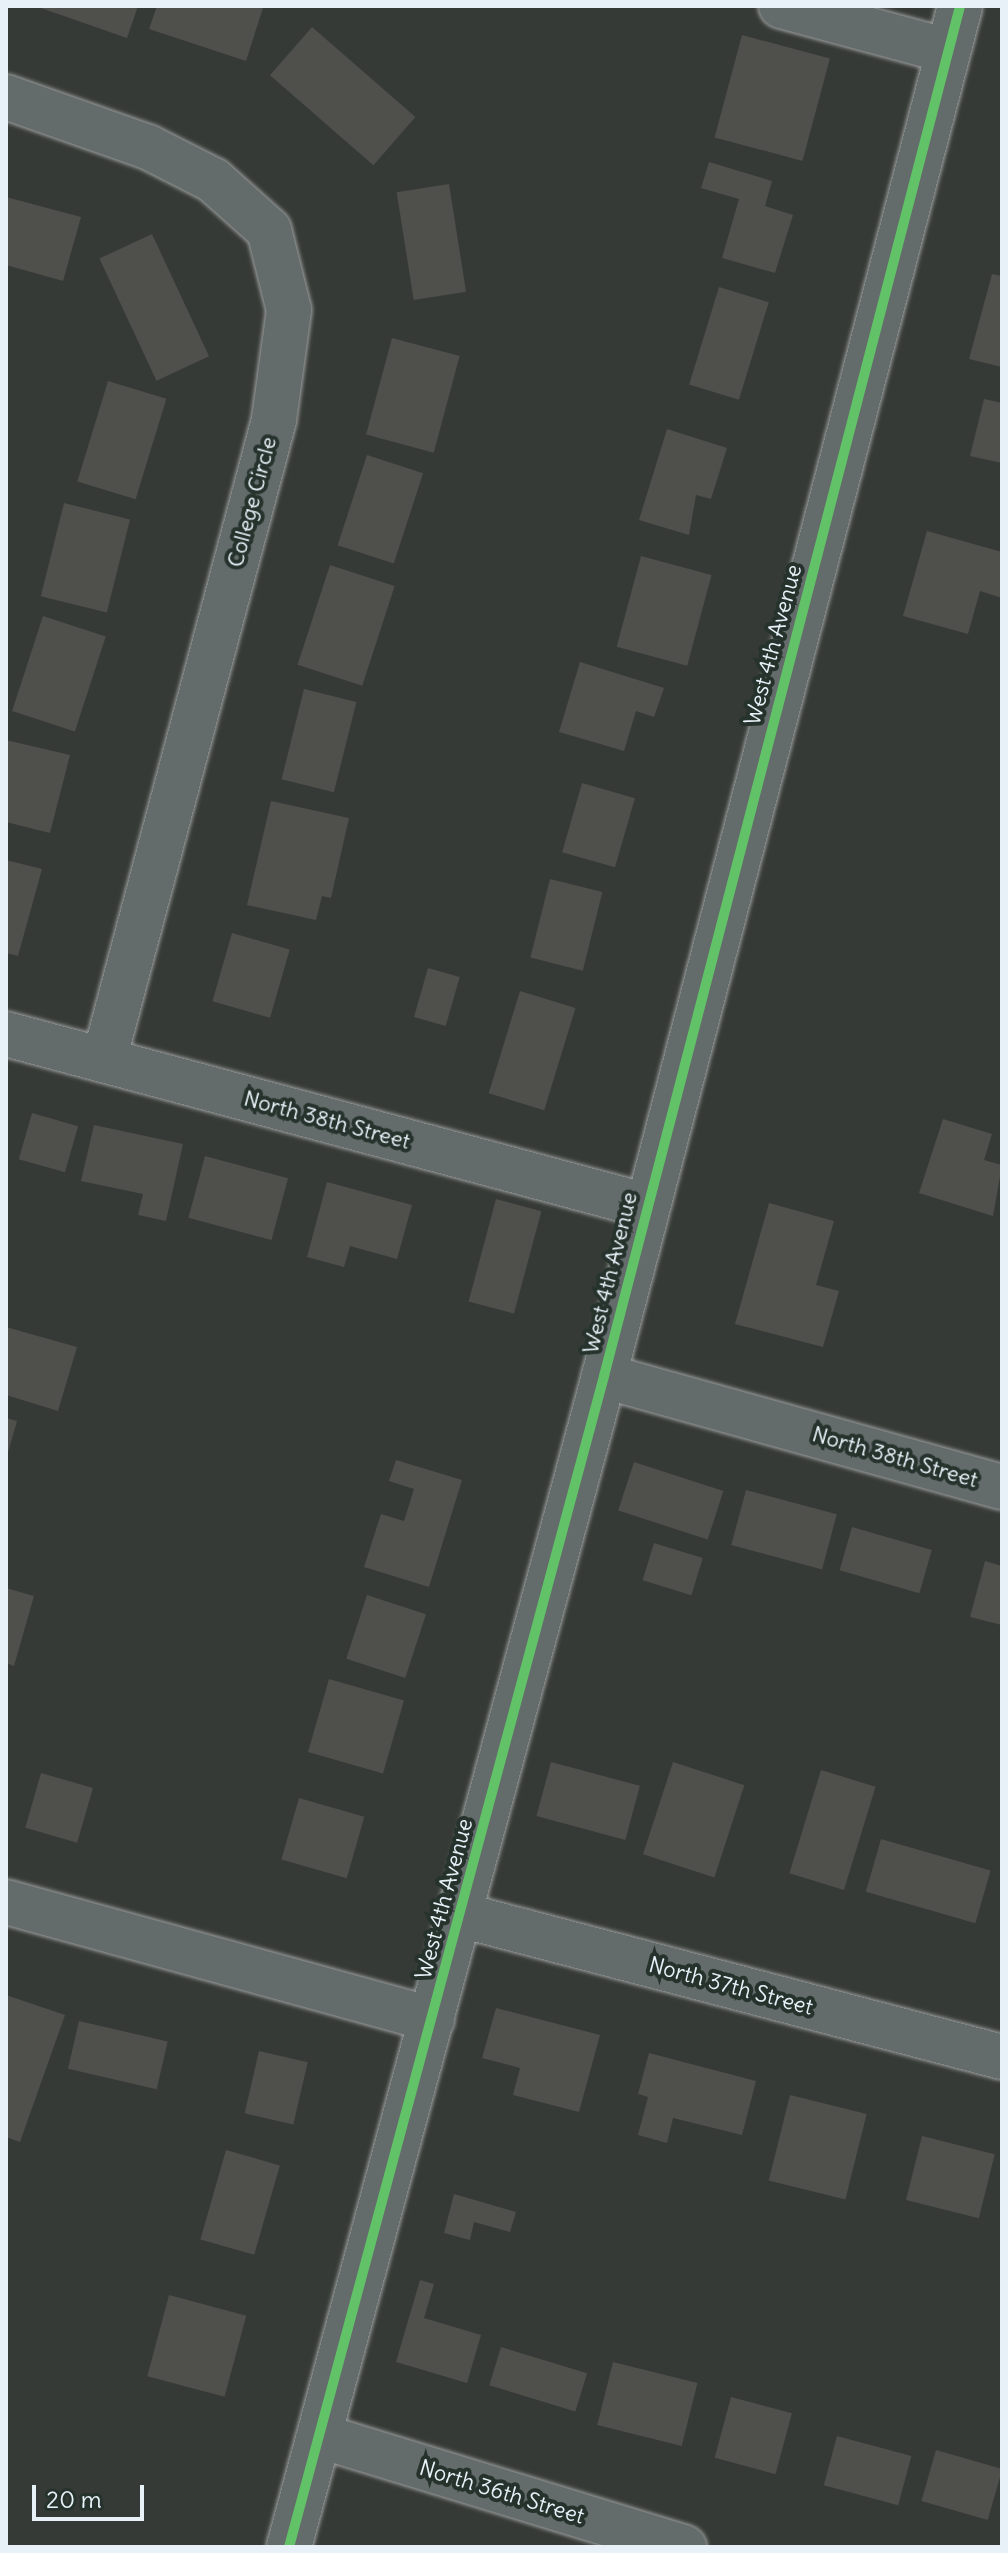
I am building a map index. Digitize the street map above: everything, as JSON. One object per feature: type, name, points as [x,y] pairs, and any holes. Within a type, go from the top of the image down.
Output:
[{"type":"street","points":[[781,6],[948,51]]},
{"type":"street","name":"West 4th Avenue","points":[[289,2547],[604,1376],[960,6]]},
{"type":"street","name":"College Circle","points":[[6,97],[148,147],[213,180],[247,205],[269,230],[289,310],[274,420],[104,1060]]},
{"type":"street","name":"North 38th Street","points":[[6,1034],[647,1206]]},
{"type":"street","name":"North 38th Street","points":[[604,1376],[1002,1487]]},
{"type":"street","points":[[6,1902],[432,2019]]},
{"type":"street","name":"North 37th Street","points":[[461,1915],[1002,2057]]},
{"type":"street","name":"North 36th Street","points":[[320,2436],[684,2547]]},
{"type":"building","points":[[35,6],[138,6],[127,38]]},
{"type":"building","points":[[157,6],[263,8],[246,61],[149,29]]},
{"type":"building","points":[[312,27],[415,117],[373,165],[270,75]]},
{"type":"building","points":[[742,35],[830,59],[802,161],[715,137]]},
{"type":"building","points":[[709,162],[772,181],[765,206],[793,215],[775,273],[722,258],[739,199],[701,188]]},
{"type":"building","points":[[449,184],[466,292],[414,300],[397,192]]},
{"type":"building","points":[[6,197],[81,217],[63,281],[6,265]]},
{"type":"building","points":[[152,234],[209,356],[156,381],[99,259]]},
{"type":"building","points":[[992,274],[1002,276],[1002,367],[969,359]]},
{"type":"building","points":[[719,287],[769,302],[739,400],[689,385]]},
{"type":"building","points":[[392,338],[460,356],[434,453],[366,435]]},
{"type":"building","points":[[108,381],[166,399],[136,499],[77,481]]},
{"type":"building","points":[[984,399],[1002,403],[1002,463],[970,456]]},
{"type":"building","points":[[667,429],[727,448],[711,499],[696,495],[689,535],[639,520]]},
{"type":"building","points":[[367,455],[423,473],[394,564],[338,545]]},
{"type":"building","points":[[64,503],[130,519],[107,613],[41,596]]},
{"type":"building","points":[[927,531],[1002,552],[1002,598],[980,591],[968,634],[903,616]]},
{"type":"building","points":[[641,556],[712,575],[687,666],[617,647]]},
{"type":"building","points":[[330,565],[395,586],[362,686],[298,665]]},
{"type":"building","points":[[43,616],[106,636],[75,732],[12,711]]},
{"type":"building","points":[[580,662],[664,688],[654,717],[636,711],[624,751],[559,732]]},
{"type":"building","points":[[304,689],[356,702],[334,792],[282,779]]},
{"type":"building","points":[[6,740],[70,755],[50,833],[6,822]]},
{"type":"building","points":[[582,783],[635,798],[615,867],[562,852]]},
{"type":"building","points":[[271,801],[349,818],[331,898],[322,896],[316,920],[247,905]]},
{"type":"building","points":[[6,860],[42,869],[18,956],[6,953]]},
{"type":"building","points":[[550,879],[602,892],[583,971],[530,958]]},
{"type":"building","points":[[232,933],[290,950],[270,1018],[212,1001]]},
{"type":"building","points":[[428,968],[460,977],[446,1026],[414,1017]]},
{"type":"building","points":[[520,991],[575,1008],[544,1110],[489,1093]]},
{"type":"building","points":[[32,1113],[78,1126],[65,1172],[19,1159]]},
{"type":"building","points":[[943,1119],[992,1134],[984,1160],[1002,1165],[993,1216],[919,1193]]},
{"type":"building","points":[[94,1125],[183,1144],[166,1221],[138,1215],[143,1194],[81,1181]]},
{"type":"building","points":[[205,1156],[288,1178],[272,1240],[188,1218]]},
{"type":"building","points":[[327,1182],[412,1205],[397,1259],[350,1246],[344,1267],[307,1257]]},
{"type":"building","points":[[496,1199],[541,1211],[514,1314],[469,1301]]},
{"type":"building","points":[[769,1203],[834,1221],[816,1285],[839,1291],[823,1347],[735,1324]]},
{"type":"building","points":[[6,1327],[77,1347],[58,1411],[6,1395]]},
{"type":"building","points":[[6,1418],[17,1421],[7,1456],[6,1456]]},
{"type":"building","points":[[396,1460],[462,1480],[429,1587],[364,1567],[381,1514],[404,1521],[414,1489],[389,1481]]},
{"type":"building","points":[[634,1462],[723,1491],[708,1540],[618,1511]]},
{"type":"building","points":[[746,1490],[837,1514],[822,1569],[731,1545]]},
{"type":"building","points":[[852,1527],[932,1550],[919,1593],[840,1570]]},
{"type":"building","points":[[654,1543],[703,1558],[691,1595],[643,1580]]},
{"type":"building","points":[[985,1561],[1002,1566],[1002,1625],[970,1617]]},
{"type":"building","points":[[6,1588],[34,1596],[14,1666],[6,1663]]},
{"type":"building","points":[[367,1595],[426,1614],[405,1678],[346,1659]]},
{"type":"building","points":[[329,1679],[404,1700],[383,1774],[308,1752]]},
{"type":"building","points":[[551,1762],[640,1786],[625,1840],[537,1816]]},
{"type":"building","points":[[673,1762],[744,1785],[714,1877],[643,1854]]},
{"type":"building","points":[[821,1770],[876,1787],[844,1890],[789,1873]]},
{"type":"building","points":[[41,1773],[93,1788],[77,1843],[25,1828]]},
{"type":"building","points":[[299,1798],[364,1817],[347,1878],[281,1860]]},
{"type":"building","points":[[881,1839],[991,1870],[975,1923],[866,1892]]},
{"type":"building","points":[[6,1995],[65,2015],[20,2142],[6,2137]]},
{"type":"building","points":[[496,2008],[600,2035],[579,2112],[513,2095],[520,2068],[482,2058]]},
{"type":"building","points":[[79,2021],[168,2041],[157,2089],[68,2069]]},
{"type":"building","points":[[259,2051],[308,2062],[293,2125],[245,2113]]},
{"type":"building","points":[[649,2053],[756,2081],[742,2135],[673,2118],[667,2143],[638,2135],[648,2097],[638,2094]]},
{"type":"building","points":[[790,2095],[867,2114],[845,2199],[769,2180]]},
{"type":"building","points":[[922,2136],[995,2154],[979,2218],[906,2200]]},
{"type":"building","points":[[226,2150],[280,2165],[254,2255],[200,2239]]},
{"type":"building","points":[[454,2194],[516,2212],[510,2232],[474,2222],[470,2240],[444,2233]]},
{"type":"building","points":[[420,2280],[434,2284],[424,2318],[481,2335],[467,2383],[396,2362]]},
{"type":"building","points":[[169,2295],[246,2316],[225,2397],[147,2376]]},
{"type":"building","points":[[501,2347],[587,2373],[575,2412],[489,2385]]},
{"type":"building","points":[[613,2362],[697,2383],[682,2446],[597,2425]]},
{"type":"building","points":[[731,2397],[792,2413],[776,2474],[715,2458]]},
{"type":"building","points":[[837,2436],[911,2456],[898,2505],[824,2485]]},
{"type":"building","points":[[936,2450],[1002,2469],[988,2520],[921,2501]]},
{"type":"cycle path","points":[[289,2547],[604,1376],[960,6]]}]
